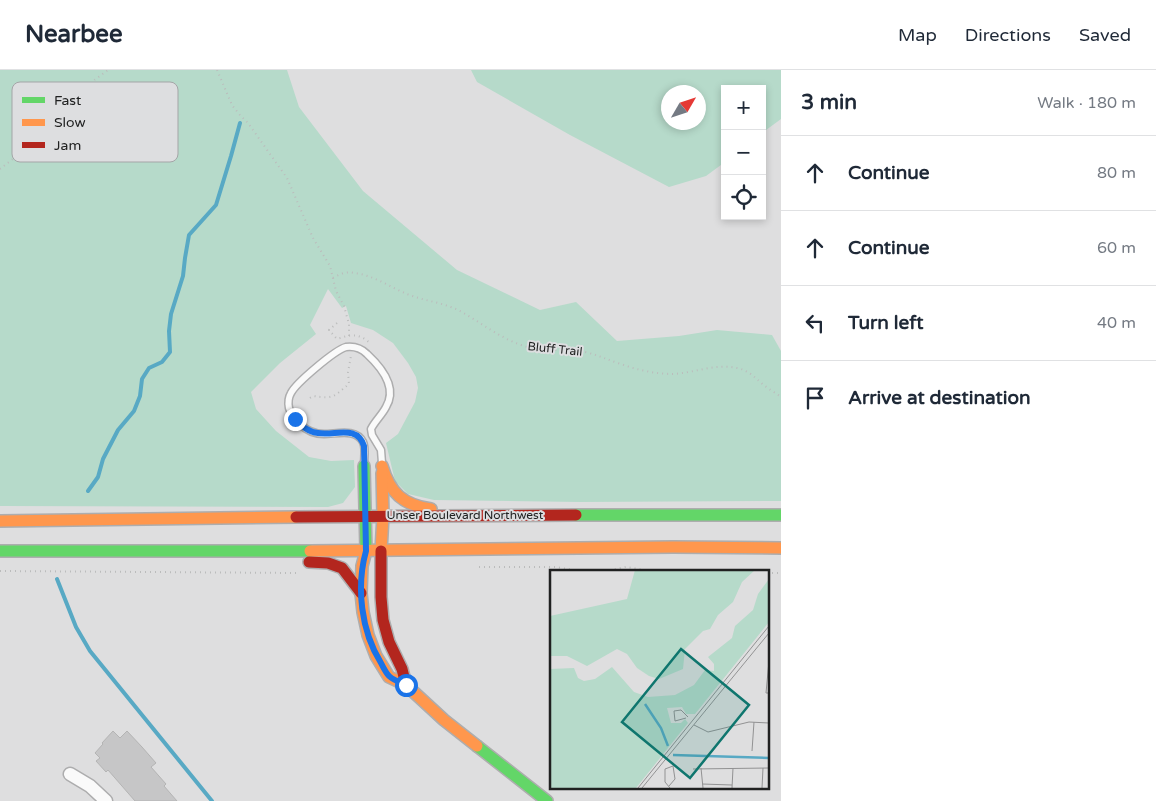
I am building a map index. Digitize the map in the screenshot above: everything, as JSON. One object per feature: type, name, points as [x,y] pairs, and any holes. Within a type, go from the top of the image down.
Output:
[{"type":"main road","points":[[364,466],[366,551],[362,566],[361,593],[368,635],[376,656],[389,677],[406,685],[444,720],[547,801]]},
{"type":"main road","points":[[382,466],[388,482],[398,496],[421,508],[531,505],[562,515]]},
{"type":"main road","points":[[382,466],[381,597],[383,620],[389,642],[402,669],[406,685]]},
{"type":"main road","name":"Unser Boulevard Northwest","points":[[0,521],[365,516],[781,514]]},
{"type":"main road","points":[[0,552],[381,551],[673,547],[781,548]]},
{"type":"main road","points":[[153,552],[189,561],[256,559],[328,563],[342,568],[361,593]]},
{"type":"street","points":[[70,774],[90,786],[106,801]]},
{"type":"lane","points":[[364,466],[364,446],[353,433],[324,434],[307,430],[292,415],[288,405],[290,396],[296,386],[336,352],[347,347],[358,348],[366,352],[381,368],[390,387],[387,406],[372,429],[372,435],[380,450],[382,466]]},
{"type":"lane","points":[[360,439],[374,437]]},
{"type":"path","points":[[92,82],[108,70]]},
{"type":"path","points":[[217,70],[232,105],[248,123],[287,178],[313,238],[330,266],[336,291],[348,317],[349,337]]},
{"type":"path","points":[[0,169],[12,160]]},
{"type":"path","name":"Bluff Trail","points":[[333,278],[344,273],[353,272],[368,276],[407,294],[448,305],[521,346],[586,352],[630,367],[664,373],[680,373],[729,366],[749,372],[767,388],[781,396]]},
{"type":"path","points":[[310,398],[313,396],[334,396],[349,384],[348,372],[351,354]]},
{"type":"path","points":[[478,567],[555,567],[575,570]]},
{"type":"path","points":[[610,570],[626,567],[645,570]]},
{"type":"path","points":[[0,571],[297,573]]},
{"type":"path","points":[[768,573],[781,573]]},
{"type":"green space","points":[[0,70],[287,70],[299,107],[363,191],[457,270],[540,310],[576,302],[617,341],[679,336],[717,330],[772,335],[781,351],[781,501],[580,502],[434,500],[408,494],[395,481],[386,443],[398,434],[415,402],[418,388],[416,377],[393,343],[373,330],[351,323],[346,306],[342,308],[328,289],[310,325],[316,334],[280,363],[251,392],[256,409],[276,431],[309,457],[331,461],[354,460],[355,487],[343,503],[328,507],[0,506]]},
{"type":"green space","points":[[471,70],[781,70],[781,119],[766,130],[766,85],[721,85],[721,165],[706,176],[669,187],[570,135],[477,82]]},
{"type":"building","points":[[113,731],[120,738],[127,731],[142,747],[156,763],[151,767],[166,784],[164,786],[177,801],[135,801],[108,770],[106,772],[96,761],[100,758],[95,753]]},
{"type":"waterway","points":[[88,491],[98,477],[103,459],[118,430],[134,411],[140,396],[142,379],[149,368],[162,362],[170,352],[169,331],[171,314],[183,276],[189,235],[216,205],[240,123]]},
{"type":"waterway","points":[[57,579],[76,627],[90,651],[212,801]]},
{"type":"traffic: fast","points":[[364,466],[366,551]]},
{"type":"traffic: fast","points":[[576,515],[781,515]]},
{"type":"traffic: fast","points":[[0,551],[310,551]]},
{"type":"traffic: fast","points":[[477,746],[547,801]]},
{"type":"traffic: slow","points":[[382,466],[389,484],[399,496],[405,501],[431,509]]},
{"type":"traffic: slow","points":[[381,551],[383,516],[382,473]]},
{"type":"traffic: slow","points":[[0,521],[296,517]]},
{"type":"traffic: slow","points":[[310,551],[673,547],[781,548]]},
{"type":"traffic: slow","points":[[366,551],[362,566],[361,593],[368,635],[376,656],[389,677],[406,685],[444,720],[477,746]]},
{"type":"traffic: jam","points":[[296,517],[576,515]]},
{"type":"traffic: jam","points":[[381,551],[383,620],[389,642],[402,669],[406,685]]},
{"type":"traffic: jam","points":[[309,562],[328,563],[342,568],[361,593]]},
{"type":"route","points":[[295,419],[312,432],[324,434],[348,432],[353,433],[363,442],[366,551],[362,566],[361,593],[363,612],[368,635],[376,656],[389,677],[406,685]]}]
